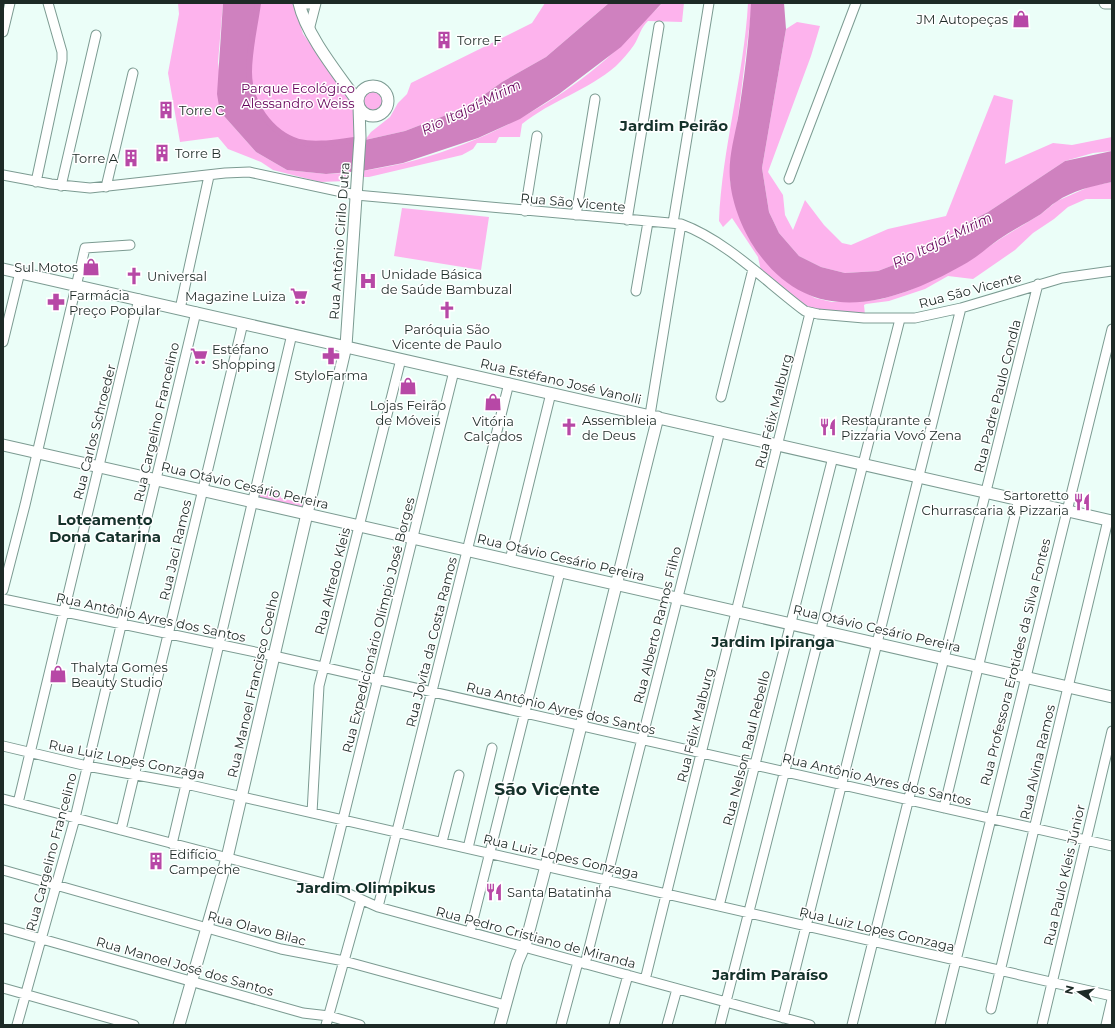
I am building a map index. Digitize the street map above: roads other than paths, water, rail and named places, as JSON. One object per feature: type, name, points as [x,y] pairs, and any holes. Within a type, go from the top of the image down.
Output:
[{"type":"main road","points":[[299,3],[309,30],[343,79],[359,104],[361,110],[369,115],[378,115],[386,109],[388,100],[387,95],[381,88],[368,87],[343,79]]},
{"type":"main road","points":[[307,3],[313,3]]},
{"type":"main road","points":[[1105,3],[1112,3]]},
{"type":"main road","points":[[359,104],[361,93],[368,87]]},
{"type":"main road","name":"Rua Antônio Cirilo Dutra","points":[[346,346],[360,139],[359,104]]},
{"type":"main road","name":"Rua Antônio Cirilo Dutra","points":[[360,139],[371,121],[378,115]]},
{"type":"main road","name":"Rua Estéfano José Vanolli","points":[[3,269],[919,476],[1110,521]]},
{"type":"main road","name":"Rua Manoel Francisco Coelho","points":[[179,1025],[227,858],[346,346]]},
{"type":"main road","points":[[500,1025],[546,866],[616,583],[654,416]]},
{"type":"main road","name":"Rua Otávio Cesário Pereira","points":[[3,445],[560,572],[616,583],[979,665],[1112,697]]},
{"type":"street","points":[[3,32],[10,3]]},
{"type":"street","points":[[36,182],[62,60],[62,52],[48,3]]},
{"type":"street","points":[[309,30],[316,3]]},
{"type":"street","points":[[654,416],[677,224],[709,3]]},
{"type":"street","points":[[789,179],[856,3]]},
{"type":"street","points":[[627,220],[659,26]]},
{"type":"street","points":[[61,186],[96,35]]},
{"type":"street","points":[[106,187],[133,73]]},
{"type":"street","points":[[576,215],[595,99]]},
{"type":"street","points":[[525,211],[537,136]]},
{"type":"street","name":"Rua São Vicente","points":[[3,175],[61,186],[90,188],[236,172],[248,172],[356,195],[677,224],[720,246],[753,269],[810,313],[900,319],[932,315],[1074,275],[1112,271]]},
{"type":"street","points":[[180,309],[209,176]]},
{"type":"street","points":[[636,291],[648,222]]},
{"type":"street","points":[[3,590],[85,248],[130,245]]},
{"type":"street","points":[[721,397],[753,269]]},
{"type":"street","points":[[3,342],[20,272]]},
{"type":"street","name":"Rua Padre Paulo Condla","points":[[852,1025],[1038,284]]},
{"type":"street","name":"Rua Carlos Schroeder","points":[[18,803],[139,299]]},
{"type":"street","points":[[779,1020],[806,926],[961,308]]},
{"type":"street","name":"Rua Cargelino Francelino","points":[[17,1025],[75,818],[196,312]]},
{"type":"street","name":"Rua Félix Malburg","points":[[646,980],[810,313]]},
{"type":"street","points":[[720,1025],[900,319]]},
{"type":"street","name":"Rua Jaci Ramos","points":[[122,830],[243,323]]},
{"type":"street","name":"Rua Professora Erotides da Silva Fontes","points":[[940,1025],[1066,510],[1112,329]]},
{"type":"street","points":[[172,844],[292,334]]},
{"type":"street","name":"Rua Alfredo Kleis","points":[[312,812],[317,696],[401,359]]},
{"type":"street","name":"Rua Expedicionário Olímpio José Borges","points":[[327,884],[454,371]]},
{"type":"street","name":"Rua Jovita da Costa Ramos","points":[[378,907],[509,383]]},
{"type":"street","points":[[510,560],[551,393]]},
{"type":"street","name":"Rua Alberto Ramos Filho","points":[[561,1025],[582,963],[606,880],[720,431]]},
{"type":"street","name":"Rua Nelson Raul Rebello","points":[[720,906],[832,457]]},
{"type":"street","points":[[944,808],[1019,499]]},
{"type":"street","name":"Rua Alvina Ramos","points":[[991,1009],[1068,686],[1110,521]]},
{"type":"street","points":[[470,932],[560,572]]},
{"type":"street","name":"Rua Antônio Ayres dos Santos","points":[[3,599],[378,679],[1112,846]]},
{"type":"street","name":"Rua Paulo Kleis Júnior","points":[[1042,1025],[1112,731]]},
{"type":"street","name":"Rua Luiz Lopes Gonzaga","points":[[3,746],[87,766],[186,784],[312,812],[1112,997]]},
{"type":"street","points":[[468,848],[492,748]]},
{"type":"street","points":[[442,842],[458,776]]},
{"type":"street","name":"Rua Pedro Cristiano de Miranda","points":[[3,799],[327,884],[378,907],[726,1002],[779,1020],[810,1025]]},
{"type":"street","name":"Rua Olavo Bilac","points":[[3,870],[293,952],[344,961],[506,1005]]},
{"type":"street","points":[[327,1021],[361,900]]},
{"type":"street","name":"Rua Manoel José dos Santos","points":[[3,928],[192,981],[327,1021],[360,1025]]},
{"type":"street","points":[[614,1025],[628,975]]},
{"type":"street","points":[[3,988],[134,1025]]},
{"type":"street","points":[[667,1025],[677,989]]},
{"type":"street","points":[[1106,1025],[1112,997]]},
{"type":"water","name":"Rio Itajaí-Mirim","points":[[223,3],[258,3],[249,74],[255,101],[268,122],[282,133],[300,142],[324,143],[365,140],[405,131],[467,107],[502,82],[546,57],[609,3],[662,3],[621,47],[559,94],[520,119],[478,138],[403,163],[362,171],[326,174],[287,170],[256,152],[224,116],[219,106],[217,94]]},
{"type":"water","points":[[751,3],[784,3],[786,29],[762,168],[769,212],[779,233],[799,256],[821,267],[845,273],[878,271],[938,248],[965,224],[988,212],[1065,161],[1112,151],[1112,182],[1069,194],[1041,214],[1003,236],[968,262],[937,279],[910,290],[883,298],[856,302],[830,301],[804,293],[781,278],[759,254],[748,238],[736,209],[731,190],[731,157],[744,75]]},
{"type":"waterway","points":[[258,3],[251,46],[249,72],[253,94],[263,115],[270,124],[279,131],[289,138],[299,142],[319,144],[354,140]]},
{"type":"place","name":"JM Autopeças","points":[[1021,19]]},
{"type":"place","name":"Torre F","points":[[444,40]]},
{"type":"place","name":"Torre C","points":[[166,110]]},
{"type":"place","name":"Torre B","points":[[162,153]]},
{"type":"place","name":"Torre A","points":[[131,158]]},
{"type":"place","name":"Sul Motos","points":[[91,267]]},
{"type":"place","name":"Universal","points":[[134,276]]},
{"type":"place","name":"Unidade Básica de Saúde Bambuzal","points":[[368,281]]},
{"type":"place","name":"Magazine Luiza","points":[[299,296]]},
{"type":"place","name":"Farmácia Preço Popular","points":[[56,302]]},
{"type":"place","name":"Paróquia São Vicente de Paulo","points":[[447,310]]},
{"type":"place","name":"Estéfano Shopping","points":[[199,356]]},
{"type":"place","name":"StyloFarma","points":[[331,356]]},
{"type":"place","name":"Lojas Feirão de Móveis","points":[[408,386]]},
{"type":"place","name":"Vitória Calçados","points":[[493,402]]},
{"type":"place","name":"Assembleia de Deus","points":[[569,427]]},
{"type":"place","name":"Restaurante e Pizzaria Vovó Zena","points":[[828,427]]},
{"type":"place","name":"Sartoretto Churrascaria & Pizzaria","points":[[1082,502]]},
{"type":"place","name":"Thalyta Gomes Beauty Studio","points":[[58,674]]},
{"type":"place","name":"Edifício Campeche","points":[[156,861]]},
{"type":"place","name":"Santa Batatinha","points":[[494,892]]},
{"type":"district","name":"Jardim Peirão","points":[[674,126]]},
{"type":"district","name":"Loteamento Dona Catarina","points":[[105,528]]},
{"type":"district","name":"Jardim Ipiranga","points":[[773,642]]},
{"type":"district","name":"São Vicente","points":[[547,789]]},
{"type":"district","name":"Jardim Olimpikus","points":[[366,888]]},
{"type":"district","name":"Jardim Paraíso","points":[[770,975]]},
{"type":"park label","name":"Parque Ecológico Alessandro Weiss","points":[[298,96]]}]
